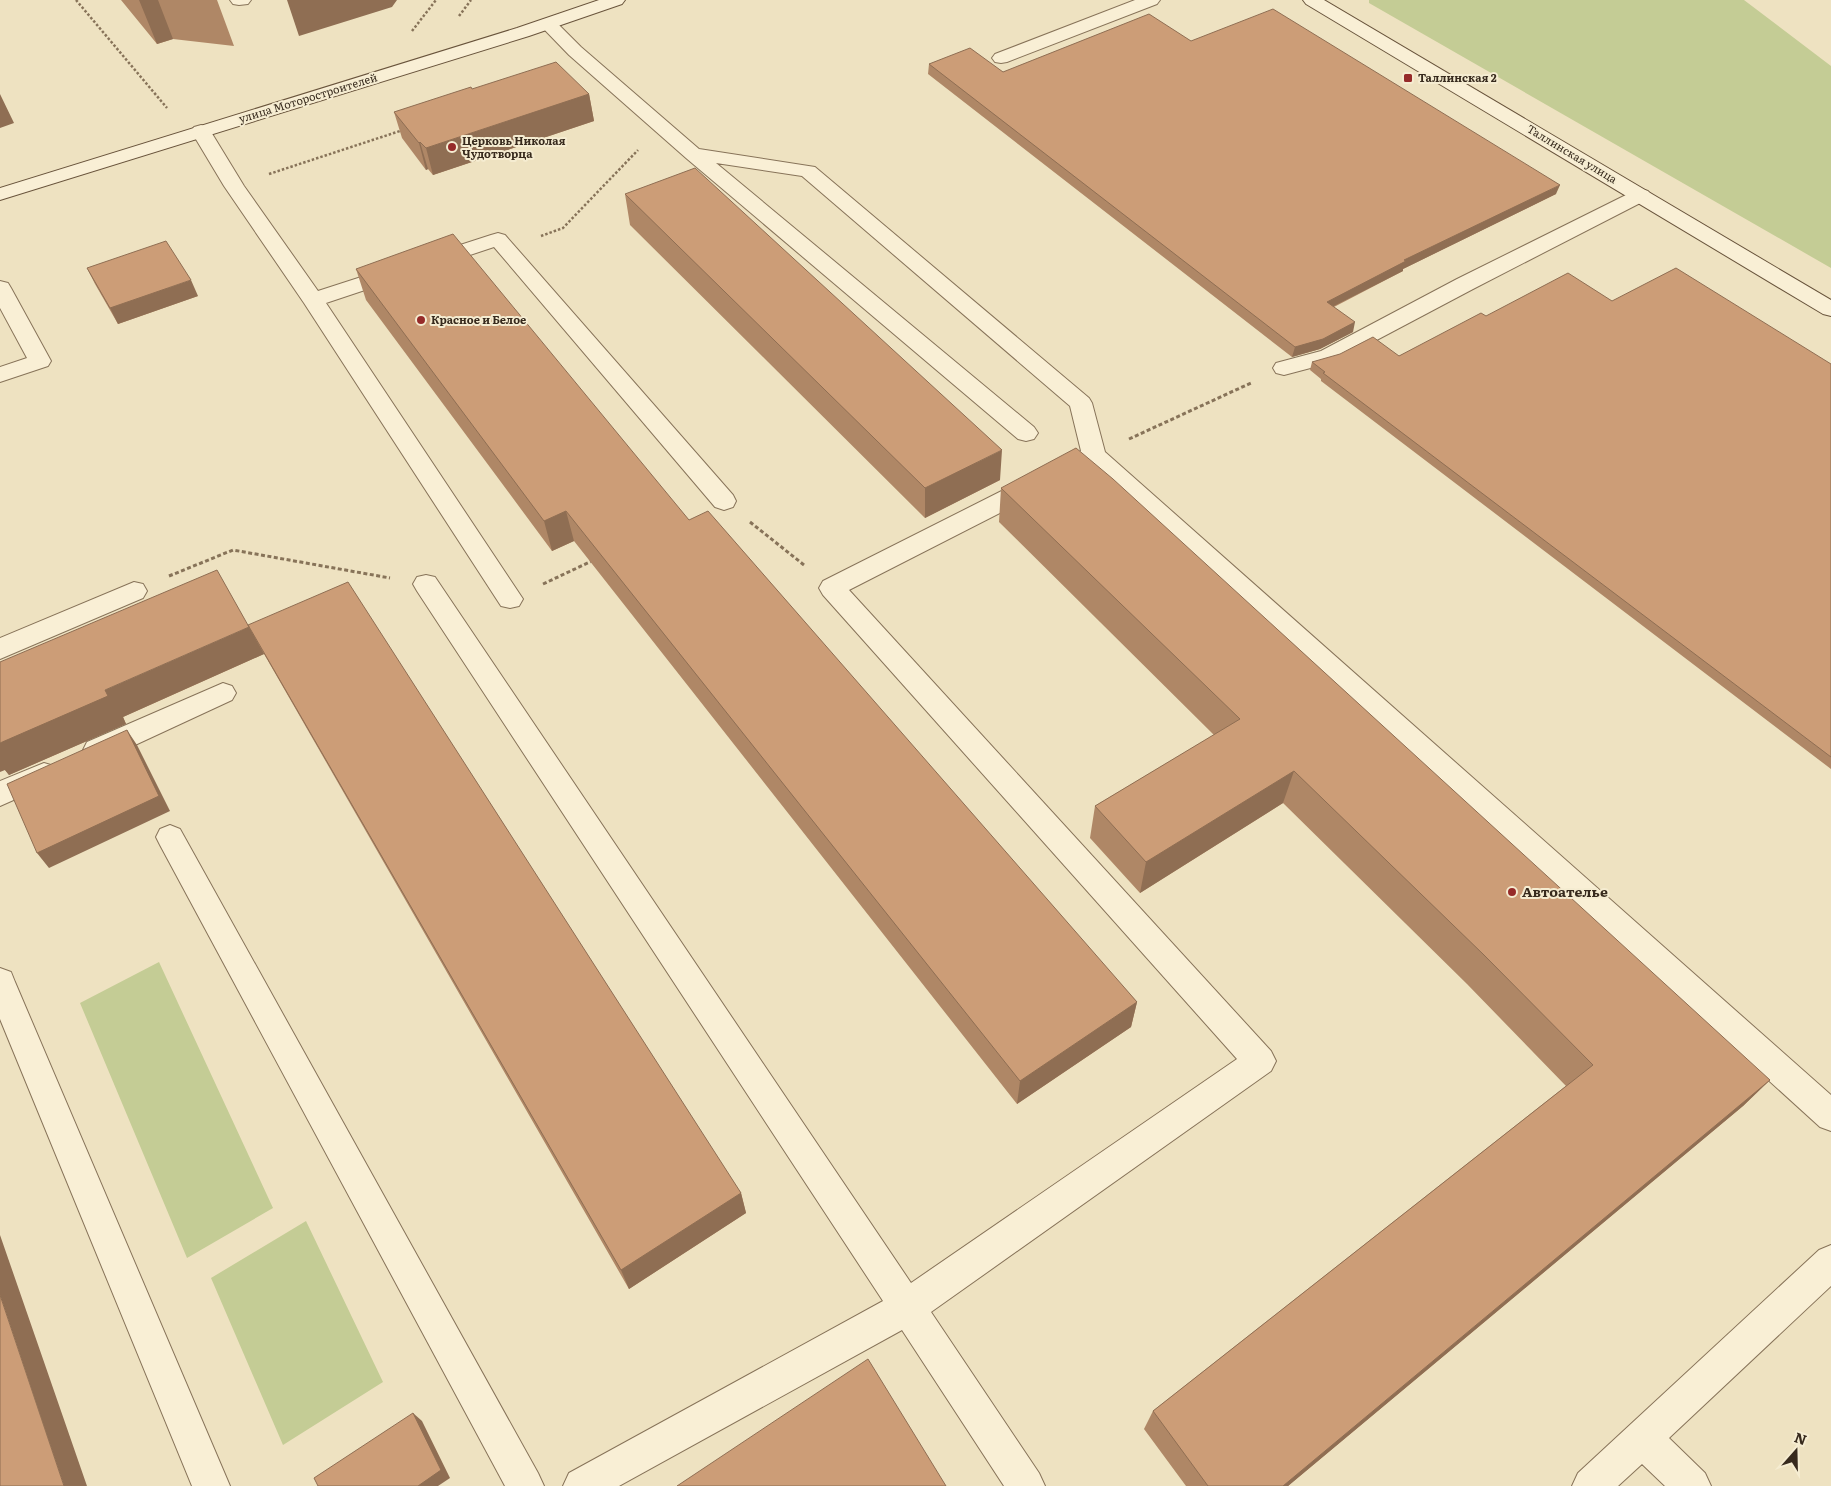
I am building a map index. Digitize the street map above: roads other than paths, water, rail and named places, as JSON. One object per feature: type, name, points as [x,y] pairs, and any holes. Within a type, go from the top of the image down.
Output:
[{"type":"street","name":"улица Моторостроителей","points":[[0,194],[548,24],[616,0]]},
{"type":"street","points":[[1002,58],[1151,0]]},
{"type":"street","name":"Таллинская улица","points":[[1312,0],[1831,309]]},
{"type":"street","points":[[548,24],[575,51],[693,154],[1026,433]]},
{"type":"street","points":[[201,131],[234,186],[313,300],[510,599]]},
{"type":"street","points":[[693,154],[808,171],[1080,403],[1094,455],[1831,1116]]},
{"type":"street","points":[[1284,368],[1329,356],[1465,284],[1641,195]]},
{"type":"street","points":[[313,300],[498,239],[724,501]]},
{"type":"street","points":[[0,288],[40,361],[0,376]]},
{"type":"street","points":[[582,1486],[906,1308],[1260,1061],[832,588],[1094,455]]},
{"type":"street","points":[[426,584],[1026,1486]]},
{"type":"street","points":[[0,649],[134,591]]},
{"type":"street","points":[[0,794],[223,693]]},
{"type":"street","points":[[170,837],[525,1486]]},
{"type":"street","points":[[0,982],[211,1486]]},
{"type":"street","points":[[1591,1486],[1831,1262]]},
{"type":"street","points":[[1642,1438],[1692,1486]]},
{"type":"place","name":"Таллинская 2","points":[[1408,78]]},
{"type":"place","name":"Церковь Николая Чудотворца","points":[[452,147]]},
{"type":"place","name":"Красное и Белое","points":[[421,320]]},
{"type":"place","name":"Автоателье","points":[[1512,892]]}]
